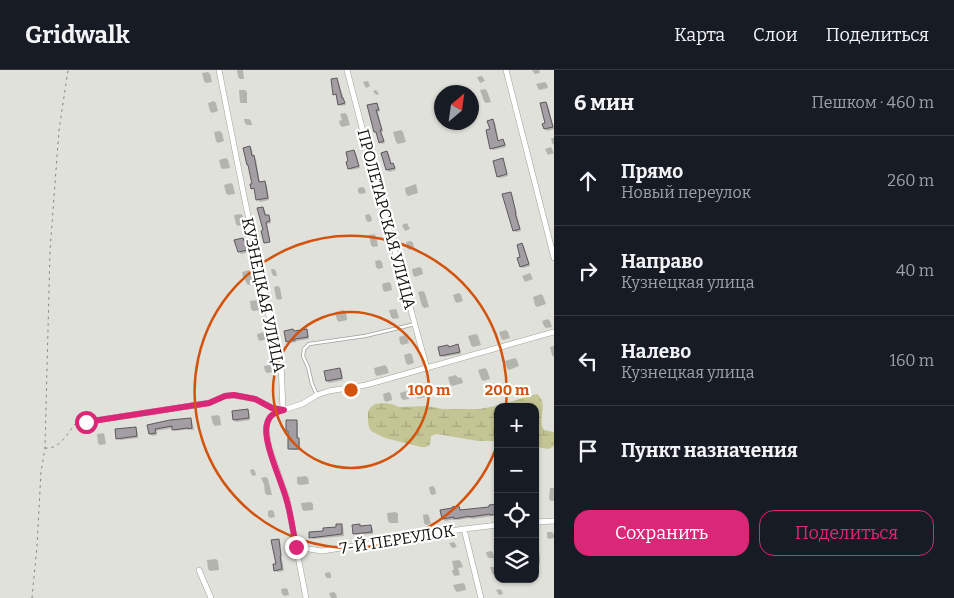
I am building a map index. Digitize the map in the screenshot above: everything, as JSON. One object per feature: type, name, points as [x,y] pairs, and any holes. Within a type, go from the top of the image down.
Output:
[{"type":"street","name":"КУЗНЕЦКАЯ УЛИЦА","points":[[219,70],[276,350],[281,363],[284,410]]},
{"type":"street","name":"ПРОЛЕТАРСКАЯ УЛИЦА","points":[[347,70],[376,185],[427,368]]},
{"type":"street","points":[[506,70],[554,258]]},
{"type":"street","points":[[306,598],[286,499],[269,447],[266,430],[270,417],[276,412],[302,404],[316,395],[329,391],[366,385],[554,332]]},
{"type":"street","points":[[86,422],[209,403],[225,396],[234,395],[255,399],[272,408],[284,410]]},
{"type":"street","points":[[539,522],[554,521]]},
{"type":"street","name":"7-Й ПЕРЕУЛОК","points":[[296,547],[322,551],[494,525]]},
{"type":"street","points":[[464,529],[481,598]]},
{"type":"street","points":[[200,570],[211,598]]},
{"type":"lane","points":[[316,395],[303,356],[304,349],[309,344],[365,336],[415,324]]},
{"type":"path","points":[[32,598],[41,472],[45,448],[50,251],[59,130],[68,70]]},
{"type":"path","points":[[45,448],[49,449],[60,443],[75,424],[86,422]]},
{"type":"green space","points":[[537,394],[541,398],[543,407],[542,425],[544,430],[554,432],[554,446],[549,449],[539,448],[539,403],[507,403]]},
{"type":"green space","points":[[383,403],[399,407],[427,406],[443,409],[480,409],[494,406],[494,441],[478,441],[437,434],[431,436],[430,445],[421,447],[385,438],[371,431],[368,422],[368,411],[371,407],[375,404]]},
{"type":"building","points":[[337,78],[345,103],[338,105],[336,94],[333,95],[331,79]]},
{"type":"building","points":[[546,102],[553,127],[544,129],[542,124],[545,123],[540,103]]},
{"type":"building","points":[[377,103],[379,110],[376,110],[384,141],[379,143],[367,105]]},
{"type":"building","points":[[493,119],[498,141],[503,139],[505,145],[490,149],[486,130],[490,129],[487,121]]},
{"type":"building","points":[[250,146],[252,156],[254,155],[259,182],[265,181],[268,198],[256,200],[254,188],[251,189],[250,184],[252,184],[243,148]]},
{"type":"building","points":[[354,150],[359,166],[348,169],[346,152]]},
{"type":"building","points":[[387,151],[391,164],[393,163],[395,168],[386,170],[381,153]]},
{"type":"building","points":[[503,158],[507,174],[497,177],[493,161]]},
{"type":"building","points":[[511,192],[520,229],[513,231],[502,194]]},
{"type":"building","points":[[263,207],[265,215],[269,215],[270,221],[266,222],[270,242],[264,243],[261,231],[263,230],[257,208]]},
{"type":"building","points":[[243,238],[248,250],[238,252],[234,240]]},
{"type":"building","points":[[522,243],[529,264],[520,267],[517,258],[520,257],[517,245]]},
{"type":"building","points":[[293,329],[294,331],[307,329],[308,337],[286,342],[284,331]]},
{"type":"building","points":[[458,344],[460,352],[440,356],[438,347],[448,345],[449,347]]},
{"type":"building","points":[[340,368],[342,378],[326,381],[324,371]]},
{"type":"building","points":[[248,409],[249,418],[233,420],[232,411]]},
{"type":"building","points":[[191,418],[192,428],[172,430],[172,426],[155,429],[156,433],[149,434],[147,425]]},
{"type":"building","points":[[286,420],[297,420],[299,449],[288,449]]},
{"type":"building","points":[[136,427],[137,436],[116,439],[115,429]]},
{"type":"building","points":[[494,504],[494,514],[442,519],[440,510],[459,506],[460,510],[489,507],[489,505]]},
{"type":"building","points":[[336,524],[342,524],[342,534],[309,538],[309,532],[323,531],[323,528],[336,527]]},
{"type":"building","points":[[360,524],[360,526],[371,525],[372,532],[353,534],[352,525]]},
{"type":"building","points":[[279,539],[282,569],[274,571],[273,564],[276,564],[271,540]]},
{"type":"route","points":[[86,422],[209,403],[225,396],[234,395],[255,399],[272,408],[284,410],[276,412],[270,417],[266,430],[269,447],[286,499],[296,547]]}]
